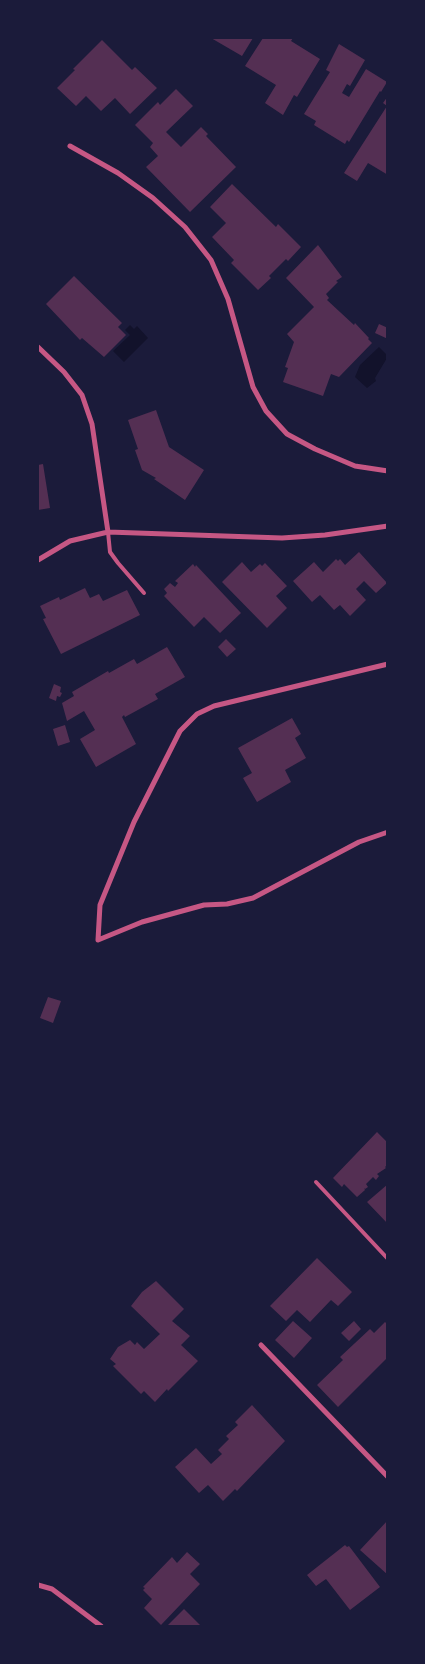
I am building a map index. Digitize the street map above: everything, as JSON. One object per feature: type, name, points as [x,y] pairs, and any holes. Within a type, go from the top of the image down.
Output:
[{"type":"street","points":[[70,146],[118,173],[153,198],[185,227],[211,260],[228,299],[253,387],[266,411],[287,434],[315,449],[355,466],[388,471]]},
{"type":"street","points":[[38,347],[64,372],[82,395],[92,424],[108,532]]},
{"type":"street","points":[[38,560],[70,541],[108,532],[282,538],[325,535],[388,526]]},
{"type":"street","points":[[388,664],[214,706],[197,714],[180,731],[134,822],[100,905],[98,940],[142,922],[204,905],[227,904],[252,898],[359,842],[388,832]]},
{"type":"street","points":[[261,1345],[388,1477]]},
{"type":"street","points":[[38,1585],[52,1589],[101,1626]]},
{"type":"lane","points":[[108,532],[110,552],[144,593]]},
{"type":"lane","points":[[316,1182],[388,1259]]},
{"type":"shaded area","points":[[130,325],[134,329],[137,326],[148,338],[124,362],[113,351],[130,335],[125,330]]},
{"type":"shaded area","points":[[379,347],[387,355],[387,358],[375,378],[376,381],[367,388],[355,377],[360,365]]},
{"type":"building","points":[[211,38],[253,38],[242,56]]},
{"type":"building","points":[[263,38],[293,38],[291,41],[320,59],[297,97],[294,95],[283,115],[265,103],[276,85],[245,66]]},
{"type":"building","points":[[102,40],[132,70],[135,67],[157,88],[130,114],[115,98],[101,111],[86,96],[76,106],[57,88]]},
{"type":"building","points":[[339,44],[365,60],[350,86],[347,84],[342,93],[349,97],[366,69],[387,82],[349,142],[347,140],[345,144],[314,125],[316,121],[304,114],[330,72],[326,70]]},
{"type":"building","points":[[176,89],[193,106],[166,132],[181,147],[201,127],[208,134],[206,136],[236,167],[190,212],[146,167],[158,156],[150,147],[153,143],[135,125],[158,102],[160,105]]},
{"type":"building","points":[[388,96],[388,175],[368,163],[357,181],[344,173],[387,106],[383,103]]},
{"type":"building","points":[[232,184],[276,227],[278,224],[301,247],[288,261],[286,259],[269,276],[271,278],[258,290],[231,263],[234,260],[212,237],[226,223],[210,207]]},
{"type":"building","points":[[318,245],[342,277],[336,281],[338,282],[326,294],[329,298],[327,300],[354,325],[355,323],[372,343],[339,377],[331,374],[323,396],[283,382],[288,368],[285,367],[294,342],[287,334],[314,307],[286,278]]},
{"type":"building","points":[[74,276],[122,323],[118,327],[126,335],[104,357],[82,338],[80,340],[46,304]]},
{"type":"building","points":[[379,324],[388,328],[388,339],[375,333]]},
{"type":"building","points":[[156,410],[169,447],[204,470],[185,500],[142,470],[135,450],[138,449],[128,420]]},
{"type":"building","points":[[43,464],[50,508],[38,510],[38,465]]},
{"type":"building","points":[[359,552],[387,583],[376,593],[364,581],[356,589],[366,600],[350,616],[340,605],[334,610],[320,595],[312,602],[293,581],[314,562],[323,572],[336,559],[338,561],[340,559],[345,565]]},
{"type":"building","points":[[242,562],[251,572],[260,564],[262,566],[265,563],[287,586],[276,596],[287,608],[267,628],[222,582]]},
{"type":"building","points":[[193,564],[241,613],[220,633],[204,617],[194,627],[164,596],[167,593],[164,589],[170,583],[175,587],[178,583],[175,581]]},
{"type":"building","points":[[85,588],[90,598],[99,594],[103,601],[127,590],[140,615],[61,654],[43,619],[46,618],[40,606],[59,597],[60,600]]},
{"type":"building","points":[[226,639],[236,649],[227,657],[218,647]]},
{"type":"building","points":[[167,647],[185,677],[155,694],[158,699],[122,717],[136,744],[96,767],[80,739],[95,730],[84,711],[67,721],[62,703],[74,696],[72,692],[108,671],[109,673],[134,659],[137,664]]},
{"type":"building","points":[[54,684],[61,687],[60,692],[62,693],[60,697],[57,696],[56,701],[49,698]]},
{"type":"building","points":[[292,718],[301,734],[295,738],[306,758],[285,770],[291,782],[257,802],[243,778],[252,773],[238,748]]},
{"type":"building","points":[[65,725],[70,742],[58,746],[53,729]]},
{"type":"building","points":[[48,997],[61,1001],[53,1023],[40,1018]]},
{"type":"building","points":[[377,1132],[388,1143],[388,1164],[386,1168],[377,1174],[379,1176],[376,1180],[373,1177],[366,1184],[368,1187],[364,1188],[365,1190],[357,1197],[344,1184],[342,1187],[333,1178]]},
{"type":"building","points":[[388,1184],[388,1224],[367,1202]]},
{"type":"building","points":[[317,1258],[352,1292],[338,1306],[331,1300],[310,1322],[297,1310],[286,1321],[270,1306]]},
{"type":"building","points":[[156,1281],[184,1309],[172,1321],[190,1336],[181,1345],[198,1361],[155,1402],[144,1391],[141,1394],[113,1366],[116,1364],[110,1359],[118,1347],[130,1340],[135,1345],[137,1342],[144,1349],[160,1334],[131,1306],[142,1292]]},
{"type":"building","points":[[293,1321],[312,1338],[294,1358],[275,1340]]},
{"type":"building","points":[[354,1321],[361,1329],[349,1341],[341,1333]]},
{"type":"building","points":[[385,1322],[388,1325],[388,1357],[338,1407],[317,1385],[343,1360],[340,1357],[370,1329],[374,1333]]},
{"type":"building","points":[[252,1405],[285,1441],[237,1491],[235,1489],[223,1501],[208,1485],[199,1493],[175,1467],[196,1448],[211,1464],[222,1454],[218,1450],[229,1439],[226,1436],[238,1425],[235,1422]]},
{"type":"building","points":[[388,1520],[388,1575],[360,1550]]},
{"type":"building","points":[[345,1545],[349,1546],[380,1587],[350,1610],[326,1579],[316,1586],[307,1575]]},
{"type":"building","points":[[187,1552],[200,1564],[190,1574],[200,1584],[161,1625],[144,1608],[152,1599],[143,1590],[145,1588],[143,1587],[172,1557],[177,1563]]},
{"type":"building","points":[[184,1609],[201,1626],[167,1626]]}]
